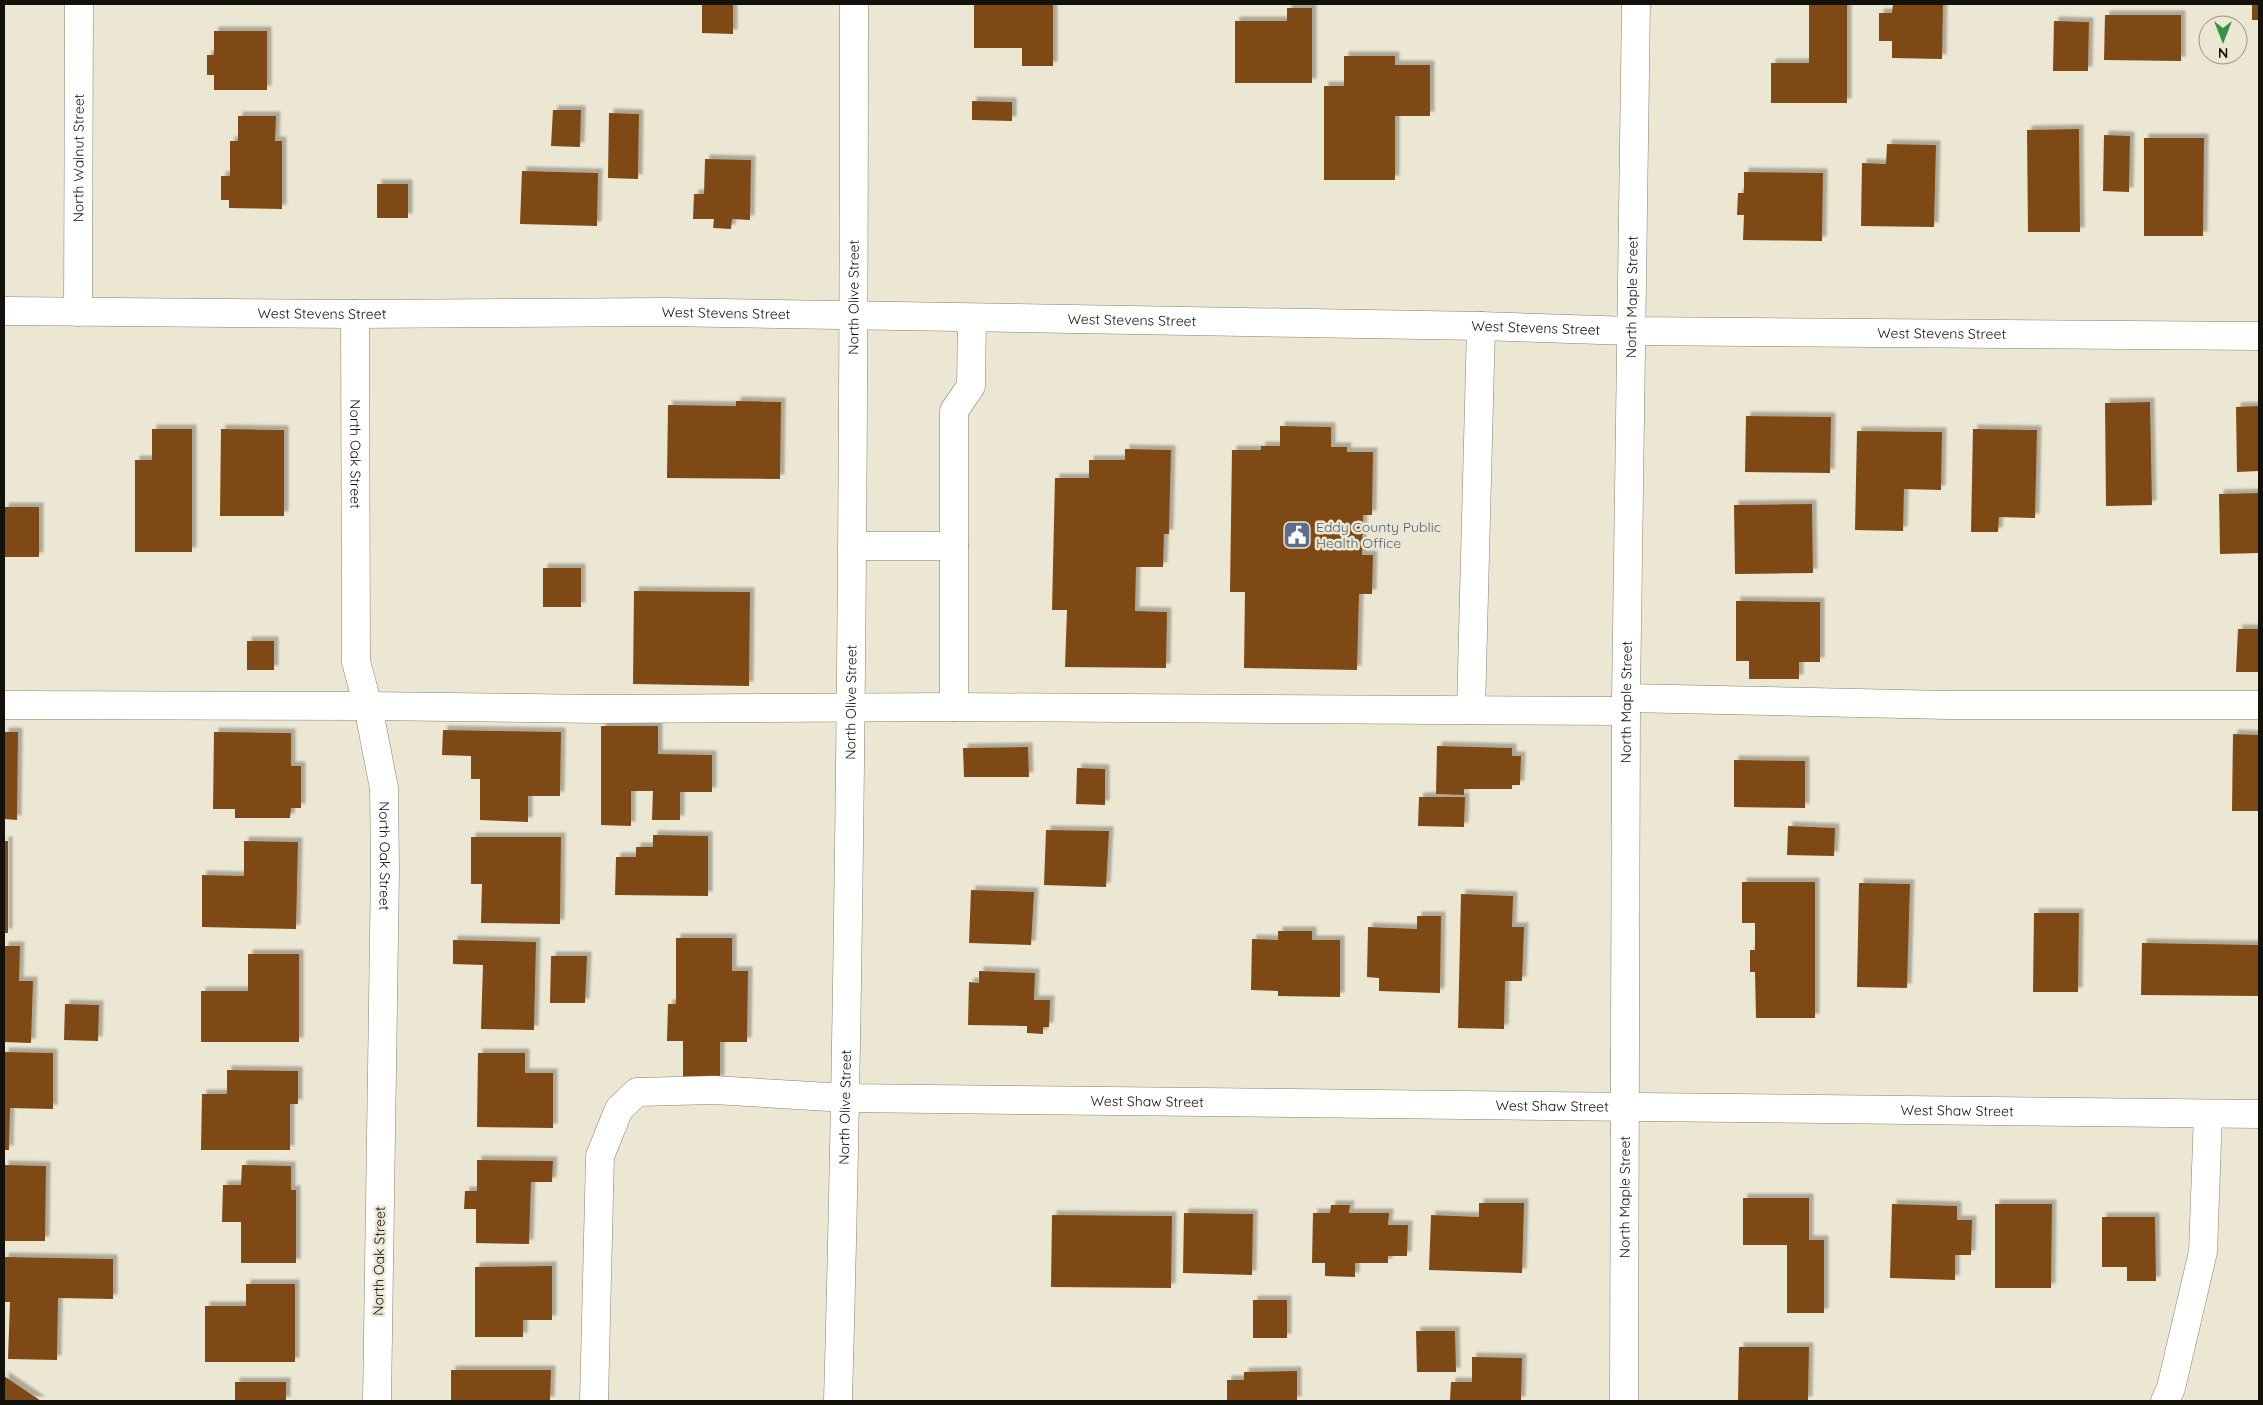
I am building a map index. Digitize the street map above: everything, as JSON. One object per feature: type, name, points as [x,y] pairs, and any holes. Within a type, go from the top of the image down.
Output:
[{"type":"street","name":"North Walnut Street","points":[[78,312],[79,4]]},
{"type":"street","name":"North Olive Street","points":[[838,1401],[846,1098],[852,707],[854,4]]},
{"type":"street","name":"North Maple Street","points":[[1624,1401],[1626,704],[1636,4]]},
{"type":"street","name":"West Stevens Street","points":[[4,311],[355,314],[666,312],[1481,326],[1631,331],[2259,336]]},
{"type":"street","name":"North Oak Street","points":[[355,314],[356,662],[368,706],[384,788],[385,870],[377,1401]]},
{"type":"street","points":[[954,707],[954,412],[971,386],[972,318]]},
{"type":"street","points":[[1471,710],[1481,326]]},
{"type":"street","points":[[853,546],[954,546]]},
{"type":"street","points":[[4,706],[368,706],[599,709],[954,707],[1471,710],[1626,704],[2259,705]]},
{"type":"street","name":"West Shaw Street","points":[[594,1401],[600,1156],[619,1109],[637,1092],[714,1090],[846,1098],[2259,1114]]},
{"type":"street","points":[[2165,1401],[2170,1388],[2203,1252],[2208,1114]]},
{"type":"building","points":[[702,4],[733,4],[733,34],[702,33]]},
{"type":"building","points":[[974,4],[1053,4],[1053,66],[1022,66],[1022,48],[974,48]]},
{"type":"building","points":[[1809,4],[1847,4],[1847,103],[1771,103],[1771,63],[1809,63]]},
{"type":"building","points":[[1893,4],[1943,4],[1942,59],[1892,58],[1892,41],[1879,41],[1879,13],[1892,13]]},
{"type":"building","points":[[2252,4],[2259,4],[2259,20],[2252,20]]},
{"type":"building","points":[[1287,8],[1312,8],[1312,83],[1235,83],[1235,21],[1287,21]]},
{"type":"building","points":[[2105,15],[2181,15],[2181,61],[2104,60]]},
{"type":"building","points":[[2054,21],[2089,22],[2088,71],[2053,71]]},
{"type":"building","points":[[214,31],[267,31],[267,90],[214,90],[214,75],[207,75],[207,55],[214,55]]},
{"type":"building","points":[[1344,56],[1395,56],[1395,65],[1430,65],[1430,116],[1395,116],[1395,180],[1324,180],[1324,86],[1344,86]]},
{"type":"building","points":[[972,101],[1012,102],[1012,121],[972,120]]},
{"type":"building","points":[[553,110],[581,110],[580,147],[551,146]]},
{"type":"building","points":[[609,113],[639,114],[638,179],[608,178]]},
{"type":"building","points":[[238,116],[276,116],[275,141],[282,141],[282,209],[229,208],[229,200],[221,200],[221,176],[230,176],[230,141],[238,141]]},
{"type":"building","points":[[2079,129],[2080,232],[2028,232],[2027,130]]},
{"type":"building","points":[[2104,135],[2130,136],[2129,192],[2103,191]]},
{"type":"building","points":[[2144,138],[2204,138],[2203,236],[2144,236]]},
{"type":"building","points":[[1887,144],[1936,145],[1934,227],[1861,226],[1862,163],[1886,164]]},
{"type":"building","points":[[705,159],[751,160],[750,220],[732,219],[731,229],[713,228],[714,219],[693,219],[694,194],[704,194]]},
{"type":"building","points":[[522,171],[598,173],[597,226],[520,224]]},
{"type":"building","points":[[1744,172],[1823,173],[1822,241],[1743,240],[1744,215],[1737,215],[1738,193],[1744,193]]},
{"type":"building","points":[[377,184],[408,184],[408,218],[377,218]]},
{"type":"building","points":[[736,401],[781,402],[780,479],[667,478],[668,405],[736,406]]},
{"type":"building","points":[[2150,402],[2152,505],[2106,506],[2105,403]]},
{"type":"building","points":[[2259,406],[2259,471],[2237,472],[2236,407]]},
{"type":"building","points":[[1746,416],[1831,417],[1830,473],[1745,472]]},
{"type":"building","name":"Eddy County Public Health Office","points":[[1280,426],[1331,427],[1331,447],[1347,447],[1347,452],[1373,452],[1372,515],[1363,515],[1362,555],[1373,555],[1372,594],[1359,594],[1357,670],[1244,668],[1245,592],[1230,592],[1232,450],[1261,450],[1261,446],[1280,446]]},
{"type":"building","points":[[152,429],[192,429],[192,552],[135,552],[135,460],[152,460]]},
{"type":"building","points":[[221,429],[284,430],[284,516],[220,516]]},
{"type":"building","points":[[1973,429],[2037,430],[2035,518],[1999,517],[1998,532],[1971,532]]},
{"type":"building","points":[[1857,431],[1942,432],[1941,490],[1904,489],[1903,531],[1855,530]]},
{"type":"building","points":[[1125,449],[1171,450],[1169,534],[1164,534],[1163,567],[1136,567],[1135,611],[1167,612],[1166,668],[1065,667],[1067,610],[1052,610],[1055,478],[1089,478],[1089,460],[1125,460]]},
{"type":"building","points":[[2259,493],[2259,553],[2220,554],[2219,494]]},
{"type":"building","points":[[1812,504],[1813,573],[1735,574],[1734,505]]},
{"type":"building","points":[[4,507],[39,507],[39,557],[4,557]]},
{"type":"building","points":[[543,568],[581,568],[581,607],[543,607]]},
{"type":"building","points":[[634,591],[750,592],[749,686],[633,684]]},
{"type":"building","points":[[1736,601],[1820,602],[1820,662],[1799,662],[1799,679],[1749,679],[1749,661],[1736,661]]},
{"type":"building","points":[[2238,629],[2259,629],[2259,672],[2236,672]]},
{"type":"building","points":[[247,641],[274,641],[274,670],[247,670]]},
{"type":"building","points":[[601,726],[658,726],[658,754],[712,755],[712,792],[680,792],[680,820],[652,820],[653,791],[631,791],[631,826],[601,825]]},
{"type":"building","points":[[443,730],[561,732],[560,796],[528,796],[528,822],[480,820],[480,779],[471,779],[471,756],[442,755]]},
{"type":"building","points":[[4,732],[18,732],[17,820],[4,819]]},
{"type":"building","points":[[214,732],[291,733],[291,766],[301,766],[301,808],[291,808],[290,818],[235,818],[235,809],[213,809]]},
{"type":"building","points":[[2233,734],[2259,735],[2259,811],[2232,811]]},
{"type":"building","points":[[1437,746],[1512,748],[1512,756],[1521,756],[1520,785],[1512,785],[1512,789],[1464,789],[1464,795],[1436,794]]},
{"type":"building","points":[[1028,747],[1029,777],[964,777],[963,748]]},
{"type":"building","points":[[1734,760],[1805,761],[1805,808],[1734,807]]},
{"type":"building","points":[[1077,768],[1105,769],[1105,805],[1076,804]]},
{"type":"building","points":[[1419,797],[1465,797],[1464,827],[1418,826]]},
{"type":"building","points":[[1788,826],[1835,828],[1834,856],[1787,855]]},
{"type":"building","points":[[1046,830],[1109,831],[1106,887],[1044,885]]},
{"type":"building","points":[[653,835],[708,836],[708,896],[615,895],[616,857],[636,857],[636,847],[653,847]]},
{"type":"building","points":[[471,837],[561,837],[560,924],[481,923],[482,884],[471,884]]},
{"type":"building","points":[[4,841],[8,841],[8,933],[4,933]]},
{"type":"building","points":[[244,841],[298,842],[296,929],[202,927],[202,875],[244,876]]},
{"type":"building","points":[[1742,882],[1815,882],[1815,1018],[1756,1018],[1755,972],[1750,972],[1750,950],[1755,950],[1755,923],[1742,923]]},
{"type":"building","points":[[1859,883],[1910,884],[1907,988],[1857,987]]},
{"type":"building","points":[[971,890],[1034,892],[1031,945],[969,943]]},
{"type":"building","points":[[1461,894],[1513,896],[1512,927],[1524,927],[1522,981],[1505,981],[1504,1029],[1458,1028]]},
{"type":"building","points":[[2034,913],[2079,913],[2078,992],[2033,992]]},
{"type":"building","points":[[1417,916],[1441,916],[1440,993],[1379,991],[1379,978],[1367,977],[1368,927],[1417,929]]},
{"type":"building","points":[[1278,931],[1312,931],[1312,940],[1340,940],[1340,997],[1278,996],[1278,991],[1251,990],[1252,939],[1278,940]]},
{"type":"building","points":[[676,938],[732,938],[732,971],[748,971],[747,1042],[720,1042],[720,1080],[683,1080],[683,1041],[667,1041],[668,1004],[676,1004]]},
{"type":"building","points":[[453,940],[536,942],[534,1030],[481,1029],[483,965],[453,964]]},
{"type":"building","points":[[2142,943],[2259,945],[2259,996],[2141,995]]},
{"type":"building","points":[[4,946],[20,946],[19,981],[33,981],[31,1043],[4,1042]]},
{"type":"building","points":[[248,954],[299,954],[299,1042],[201,1042],[201,991],[248,991]]},
{"type":"building","points":[[551,956],[587,956],[585,1003],[550,1003]]},
{"type":"building","points":[[979,971],[1035,973],[1034,1000],[1050,1000],[1049,1027],[1043,1027],[1043,1034],[1027,1033],[1027,1026],[968,1025],[969,982],[979,983]]},
{"type":"building","points":[[65,1004],[99,1005],[98,1041],[64,1040]]},
{"type":"building","points":[[4,1052],[53,1053],[53,1109],[10,1108],[9,1150],[4,1150]]},
{"type":"building","points":[[478,1053],[525,1053],[525,1073],[553,1073],[553,1128],[477,1127]]},
{"type":"building","points":[[227,1070],[298,1071],[298,1104],[290,1104],[290,1150],[201,1150],[202,1094],[227,1094]]},
{"type":"building","points":[[477,1160],[553,1161],[552,1182],[531,1182],[529,1244],[476,1243],[476,1209],[464,1209],[465,1191],[477,1191]]},
{"type":"building","points":[[4,1165],[46,1166],[45,1241],[4,1241]]},
{"type":"building","points":[[242,1165],[291,1166],[291,1190],[296,1190],[296,1263],[241,1263],[241,1222],[222,1222],[223,1185],[241,1185]]},
{"type":"building","points":[[1743,1198],[1809,1198],[1809,1240],[1824,1240],[1824,1313],[1787,1313],[1787,1245],[1743,1245]]},
{"type":"building","points":[[1479,1203],[1524,1203],[1522,1273],[1429,1270],[1431,1215],[1479,1217]]},
{"type":"building","points":[[1892,1204],[1957,1206],[1957,1220],[1972,1220],[1971,1255],[1955,1255],[1955,1280],[1890,1278]]},
{"type":"building","points":[[1995,1204],[2052,1204],[2051,1288],[1995,1288]]},
{"type":"building","points":[[1331,1205],[1350,1205],[1349,1213],[1389,1213],[1388,1225],[1408,1225],[1407,1256],[1388,1256],[1388,1263],[1355,1263],[1355,1277],[1325,1276],[1325,1263],[1312,1263],[1313,1213],[1330,1213]]},
{"type":"building","points":[[1184,1213],[1253,1214],[1252,1275],[1183,1273]]},
{"type":"building","points":[[1052,1215],[1172,1216],[1171,1288],[1051,1287]]},
{"type":"building","points":[[2102,1217],[2155,1217],[2156,1281],[2127,1281],[2127,1267],[2102,1267]]},
{"type":"building","points":[[4,1257],[113,1259],[113,1299],[58,1298],[57,1360],[8,1359],[10,1302],[4,1302]]},
{"type":"building","points":[[552,1266],[552,1320],[523,1320],[523,1337],[475,1337],[475,1267]]},
{"type":"building","points":[[246,1284],[295,1284],[295,1362],[205,1362],[205,1306],[246,1306]]},
{"type":"building","points":[[1253,1300],[1287,1300],[1287,1338],[1253,1338]]},
{"type":"building","points":[[1416,1331],[1455,1331],[1456,1372],[1417,1372]]},
{"type":"building","points":[[1739,1347],[1809,1347],[1808,1401],[1738,1401]]},
{"type":"building","points":[[1472,1357],[1522,1358],[1521,1401],[1450,1401],[1451,1382],[1472,1382]]},
{"type":"building","points":[[451,1370],[551,1370],[550,1401],[451,1401]]},
{"type":"building","points":[[1297,1371],[1297,1401],[1227,1401],[1227,1380],[1244,1380],[1244,1372]]},
{"type":"building","points":[[4,1376],[41,1401],[4,1401]]},
{"type":"building","points":[[235,1382],[286,1382],[286,1401],[235,1401]]},
{"type":"place","name":"Eddy County Public Health Office","points":[[1297,535]]}]
